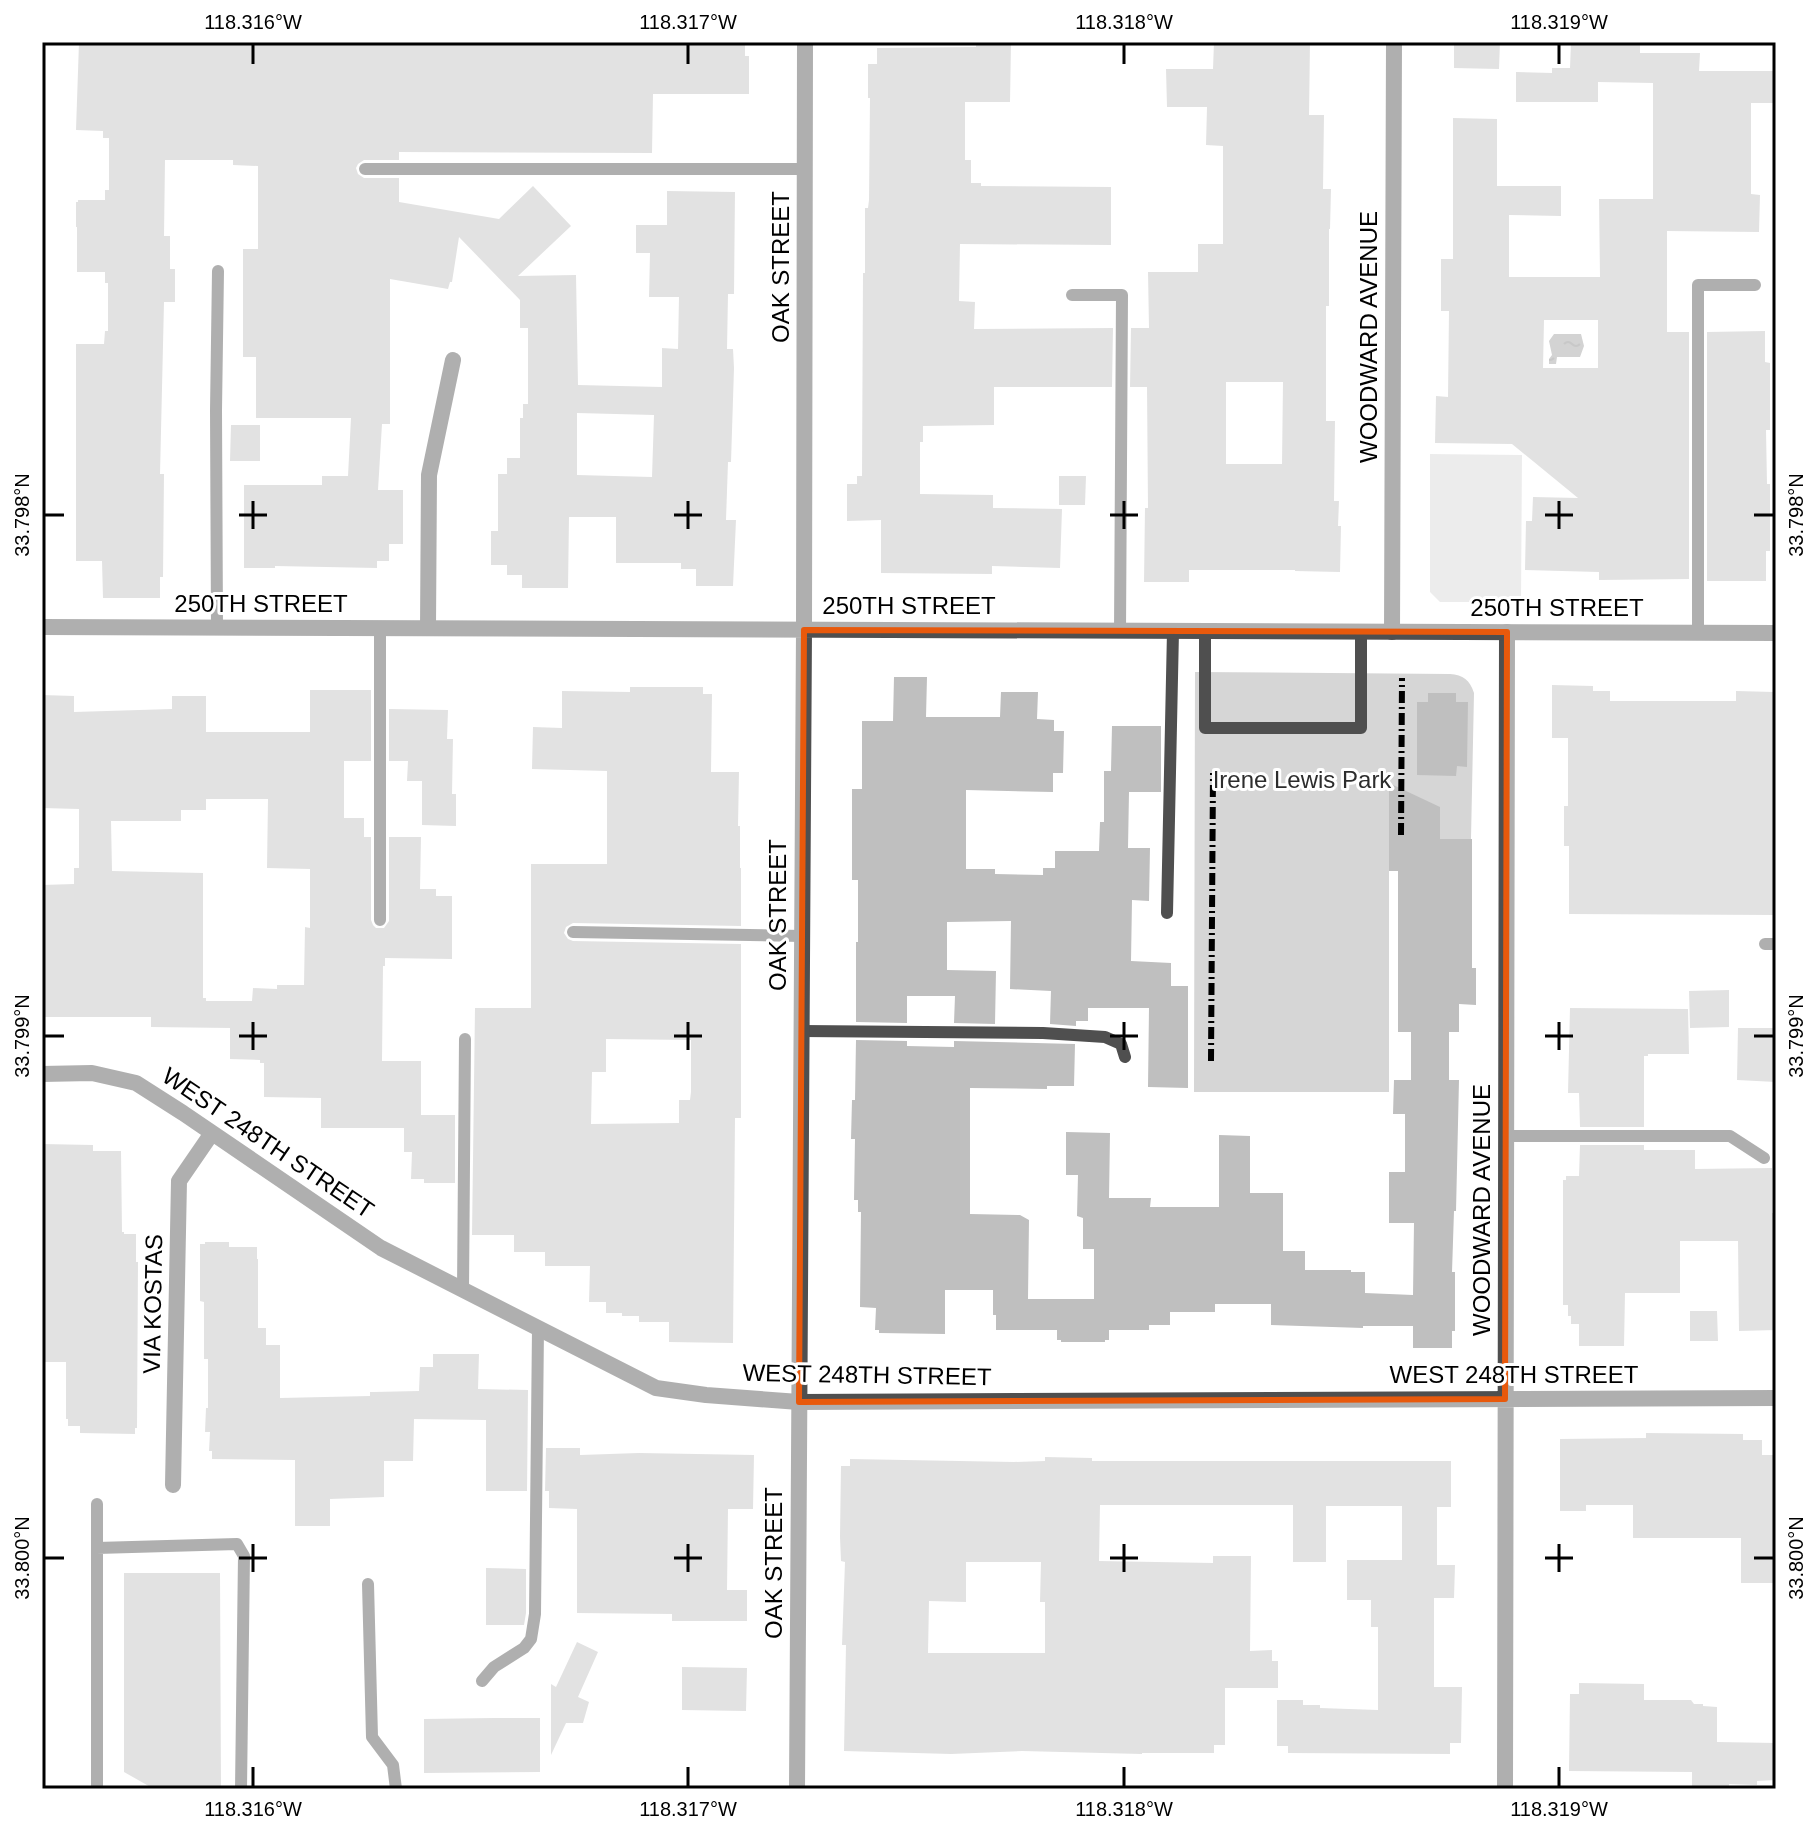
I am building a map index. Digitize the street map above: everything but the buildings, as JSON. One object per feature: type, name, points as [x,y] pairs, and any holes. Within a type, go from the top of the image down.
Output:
[{"type":"street","name":"OAK STREET","points":[[797,1789],[805,42]]},
{"type":"street","name":"WOODWARD AVENUE","points":[[1392,632],[1394,42]]},
{"type":"street","points":[[428,628],[429,475],[453,360]]},
{"type":"street","name":"250TH STREET","points":[[42,627],[1776,633]]},
{"type":"street","name":"WOODWARD AVENUE","points":[[1505,1789],[1507,632]]},
{"type":"street","name":"WEST 248TH STREET","points":[[42,1074],[92,1073],[136,1083],[381,1248],[656,1388],[799,1402],[1776,1398]]},
{"type":"street","name":"VIA KOSTAS","points":[[173,1485],[179,1181],[212,1133]]},
{"type":"lane","points":[[365,169],[805,169]]},
{"type":"lane","points":[[217,628],[218,271]]},
{"type":"lane","points":[[1698,633],[1698,285],[1755,285]]},
{"type":"lane","points":[[1072,295],[1122,295],[1120,631]]},
{"type":"lane","points":[[380,628],[380,920]]},
{"type":"lane","points":[[1167,913],[1173,631]]},
{"type":"lane","points":[[1205,631],[1205,728],[1361,728],[1361,632]]},
{"type":"lane","points":[[573,932],[802,936]]},
{"type":"lane","points":[[801,1031],[1043,1033],[1105,1037],[1121,1044],[1125,1057]]},
{"type":"lane","points":[[463,1290],[465,1039]]},
{"type":"lane","points":[[1506,1136],[1730,1136],[1764,1158]]},
{"type":"lane","points":[[482,1681],[494,1667],[524,1648],[531,1639],[535,1614],[538,1328]]},
{"type":"lane","points":[[97,1504],[97,1789]]},
{"type":"lane","points":[[97,1548],[237,1544],[244,1556],[241,1789]]},
{"type":"lane","points":[[368,1584],[372,1737],[393,1765],[396,1789]]},
{"type":"highlighted area","points":[[804,630],[1507,632],[1505,1399],[799,1402]]},
{"type":"green space","points":[[1430,454],[1522,455],[1521,602],[1440,602],[1430,592]]},
{"type":"green space","name":"Irene Lewis Park","points":[[1195,672],[1450,674],[1465,679],[1472,688],[1471,839],[1389,840],[1389,1092],[1194,1092]]},
{"type":"water","points":[[1554,334],[1581,334],[1584,346],[1580,357],[1557,357],[1556,364],[1549,364],[1552,355],[1549,341]]},
{"type":"railway","points":[[1401,835],[1402,678]]},
{"type":"railway","points":[[1211,1061],[1213,773]]}]
